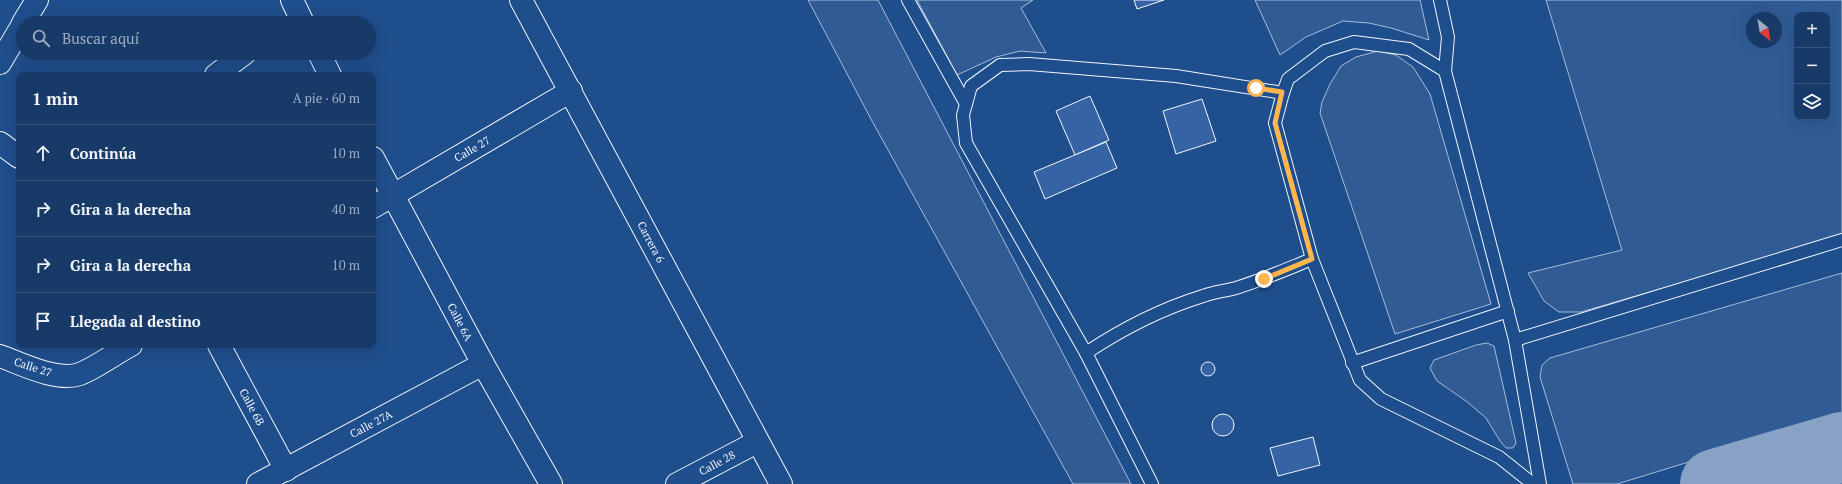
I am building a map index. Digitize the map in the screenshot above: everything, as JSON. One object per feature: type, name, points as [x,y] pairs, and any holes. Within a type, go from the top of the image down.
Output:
[{"type":"street","points":[[27,16],[37,0]]},
{"type":"street","name":"Carrera 6","points":[[521,0],[571,91],[757,442],[781,484]]},
{"type":"street","points":[[0,63],[16,35]]},
{"type":"street","points":[[220,72],[236,60]]},
{"type":"street","points":[[322,60],[328,72]]},
{"type":"street","name":"Calle 27","points":[[376,205],[571,91]]},
{"type":"street","points":[[0,143],[16,155]]},
{"type":"street","name":"Calle 6A","points":[[376,164],[483,364],[551,484]]},
{"type":"street","name":"Calle 27","points":[[0,356],[50,374],[67,376],[79,374],[126,348]]},
{"type":"street","name":"Calle 6B","points":[[221,348],[286,470]]},
{"type":"street","name":"Calle 27A","points":[[258,484],[483,364]]},
{"type":"street","name":"Calle 28","points":[[677,484],[757,442]]},
{"type":"lane","points":[[908,0],[966,104]]},
{"type":"lane","points":[[1440,0],[1448,38],[1445,71],[1515,340],[1540,484]]},
{"type":"lane","points":[[1445,71],[1410,49],[1354,42],[1325,51],[1288,79],[1282,92],[1275,123],[1312,259],[1360,380],[1381,399],[1499,457],[1533,484]]},
{"type":"lane","points":[[1152,484],[1086,353],[966,143],[963,115],[971,86],[1000,65],[1029,64],[1176,76],[1282,92]]},
{"type":"lane","points":[[1515,340],[1842,240]]},
{"type":"lane","points":[[1086,353],[1108,338],[1163,311],[1203,296],[1233,289],[1264,279],[1312,259]]},
{"type":"lane","points":[[1352,363],[1508,311]]},
{"type":"shaded area","points":[[808,0],[878,0],[1131,484],[1073,484],[872,121]]},
{"type":"shaded area","points":[[917,0],[1033,0],[1021,8],[1046,53],[1020,51],[996,57],[957,75]]},
{"type":"shaded area","points":[[1255,0],[1420,0],[1429,40],[1369,23],[1343,21],[1306,37],[1280,55]]},
{"type":"shaded area","points":[[1546,0],[1842,0],[1842,236],[1581,312],[1559,312],[1544,301],[1528,273],[1622,250]]},
{"type":"shaded area","points":[[1378,51],[1396,55],[1413,67],[1430,94],[1491,304],[1395,334],[1320,113],[1322,102],[1330,84],[1341,66],[1356,57]]},
{"type":"shaded area","points":[[1842,273],[1842,415],[1617,484],[1573,484],[1540,377],[1542,365],[1550,358]]},
{"type":"shaded area","points":[[1487,343],[1494,346],[1516,443],[1513,448],[1506,448],[1486,418],[1466,401],[1437,381],[1430,368],[1434,360],[1476,345]]},
{"type":"building","points":[[1134,0],[1164,0],[1137,9]]},
{"type":"building","points":[[1090,96],[1109,140],[1075,155],[1056,111]]},
{"type":"building","points":[[1202,99],[1216,141],[1176,154],[1163,111]]},
{"type":"building","points":[[1106,142],[1117,168],[1045,199],[1034,172]]},
{"type":"building","points":[[1205,362],[1211,362],[1215,366],[1215,372],[1211,376],[1205,376],[1201,372],[1201,366]]},
{"type":"building","points":[[1223,414],[1231,417],[1234,425],[1231,433],[1223,436],[1215,433],[1212,425],[1215,417]]},
{"type":"building","points":[[1313,437],[1320,465],[1278,476],[1270,448]]},
{"type":"taxiway","points":[[1715,484],[1842,447]]},
{"type":"route","points":[[1256,88],[1282,92],[1275,123],[1312,259],[1264,279]]}]
